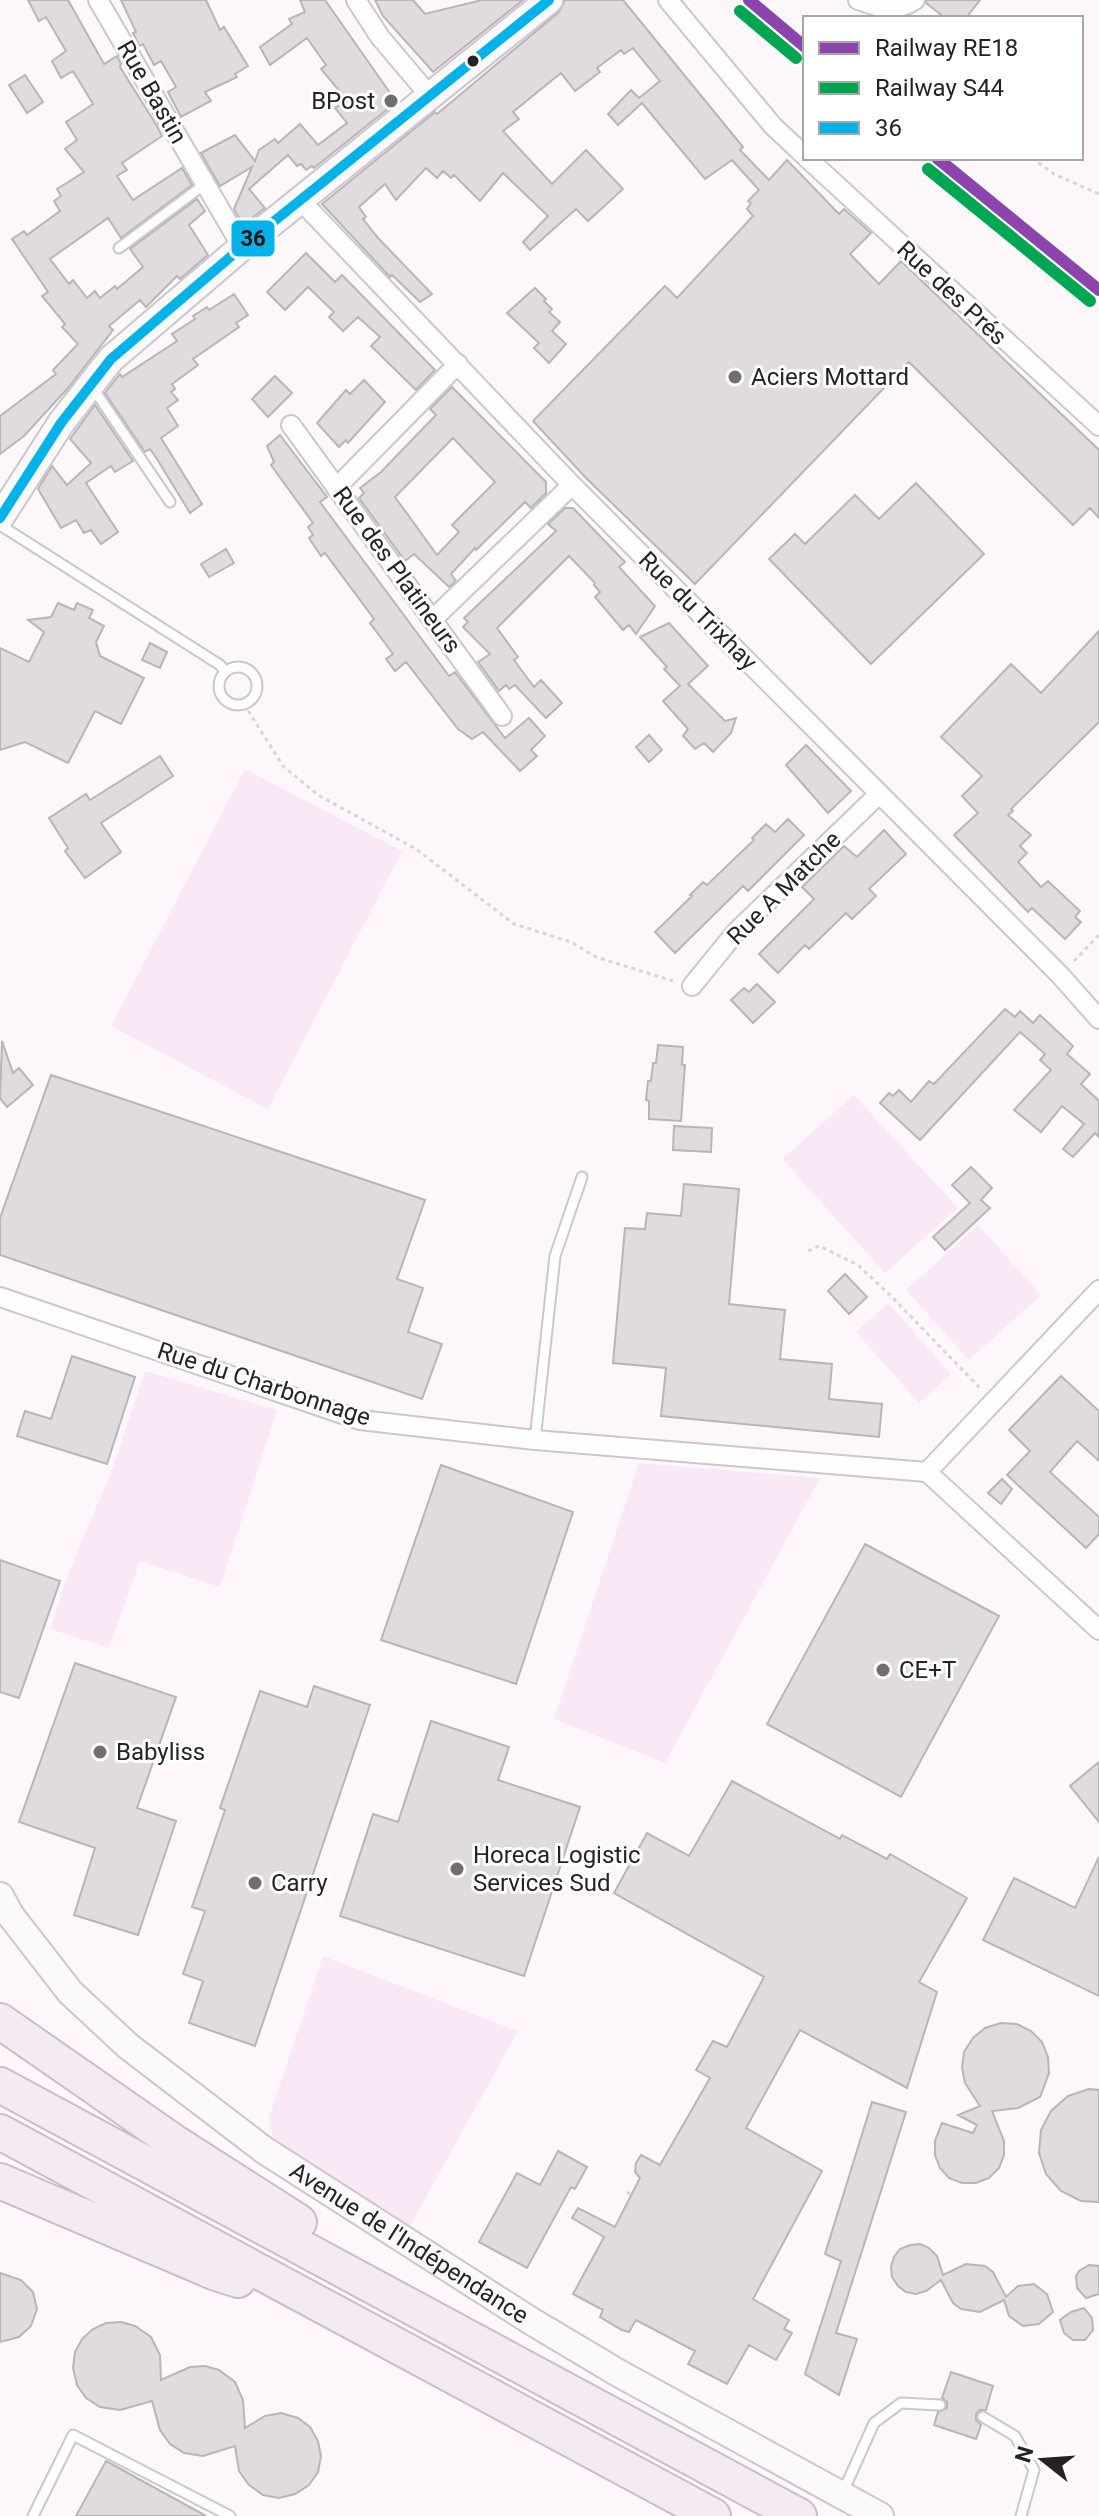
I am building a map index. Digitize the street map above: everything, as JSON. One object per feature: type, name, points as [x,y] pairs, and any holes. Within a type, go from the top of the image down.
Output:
[{"type":"highway","points":[[0,2021],[174,2142],[338,2246],[422,2312]]},
{"type":"highway","points":[[0,2085],[799,2516]]},
{"type":"highway","points":[[0,2132],[713,2516]]},
{"type":"highway","points":[[0,2181],[216,2273],[322,2306]]},
{"type":"main road","points":[[0,518],[61,423],[111,359],[242,247],[549,0]]},
{"type":"main road","name":"Avenue de l'Indépendance","points":[[0,1896],[11,1916],[70,1992],[128,2046],[264,2150],[531,2321],[620,2374],[880,2516]]},
{"type":"street","name":"Rue Bastin","points":[[98,0],[242,247]]},
{"type":"street","points":[[356,0],[380,37],[429,95]]},
{"type":"street","name":"Rue des Prés","points":[[668,0],[773,126],[803,154]]},
{"type":"street","points":[[858,0],[882,9],[902,9],[915,0]]},
{"type":"street","name":"Rue des Prés","points":[[809,160],[1099,426]]},
{"type":"street","name":"Rue du Trixhay","points":[[300,200],[572,485],[1060,975],[1099,1019]]},
{"type":"street","points":[[336,488],[458,364]]},
{"type":"street","name":"Rue des Platineurs","points":[[291,425],[502,716]]},
{"type":"street","points":[[433,619],[572,485]]},
{"type":"street","name":"Rue A Matche","points":[[692,986],[736,932],[879,794]]},
{"type":"street","points":[[1099,1290],[927,1472],[1099,1630]]},
{"type":"street","name":"Rue du Charbonnage","points":[[0,1297],[360,1420],[535,1440],[927,1472]]},
{"type":"lane","points":[[119,248],[205,184]]},
{"type":"lane","points":[[91,385],[170,502]]},
{"type":"lane","points":[[0,525],[225,671]]},
{"type":"lane","points":[[235,666],[246,668],[254,676],[257,687],[253,697],[244,704],[235,705],[220,692],[219,681],[225,671],[235,666]]},
{"type":"lane","points":[[535,1440],[555,1256],[582,1177]]},
{"type":"lane","points":[[842,2496],[874,2423],[901,2403],[940,2405]]},
{"type":"lane","points":[[983,2417],[1015,2436],[1034,2470],[1021,2516]]},
{"type":"lane","points":[[33,2516],[73,2435],[230,2516]]},
{"type":"path","points":[[1035,160],[1054,174],[1099,194]]},
{"type":"path","points":[[244,704],[283,766],[294,776],[318,795],[416,849],[514,924],[571,942],[596,957],[692,986]]},
{"type":"path","points":[[1060,975],[1099,935]]},
{"type":"path","points":[[808,1251],[819,1246],[858,1265],[993,1402]]},
{"type":"shaded area","points":[[245,769],[402,851],[268,1109],[111,1026]]},
{"type":"shaded area","points":[[854,1095],[958,1208],[885,1273],[782,1159]]},
{"type":"shaded area","points":[[978,1225],[1041,1295],[969,1360],[906,1290]]},
{"type":"shaded area","points":[[888,1303],[951,1374],[919,1403],[856,1332]]},
{"type":"shaded area","points":[[145,1371],[277,1410],[220,1587],[140,1561],[109,1648],[50,1629],[67,1577],[112,1470]]},
{"type":"shaded area","points":[[639,1463],[820,1478],[665,1763],[554,1719]]},
{"type":"shaded area","points":[[323,1956],[518,2031],[410,2226],[273,2140],[269,2117]]},
{"type":"building","points":[[28,0],[68,0],[104,64],[117,56],[120,67],[157,126],[162,136],[122,163],[127,170],[117,176],[133,200],[182,168],[192,185],[121,238],[108,218],[50,259],[69,284],[73,280],[87,298],[95,291],[100,298],[115,286],[117,289],[143,267],[130,249],[197,199],[205,211],[189,225],[208,255],[180,279],[177,276],[146,307],[140,300],[109,326],[113,330],[68,388],[24,436],[0,454],[0,416],[56,374],[53,370],[78,344],[62,327],[65,324],[42,296],[48,292],[12,239],[24,231],[27,235],[60,211],[54,201],[61,196],[57,189],[84,172],[65,149],[77,140],[66,122],[93,104],[73,71],[61,78],[52,61],[66,51],[46,17],[39,21]]},
{"type":"building","points":[[121,0],[206,0],[220,30],[224,27],[248,66],[235,74],[237,77],[205,92],[211,101],[181,117],[168,92],[176,87],[161,61],[154,65],[143,44],[139,46]]},
{"type":"building","points":[[300,0],[325,0],[395,103],[314,168],[312,166],[306,170],[301,164],[297,166],[288,155],[249,189],[265,208],[243,225],[234,209],[252,167],[220,186],[201,153],[235,135],[255,161],[259,150],[275,139],[278,143],[300,124],[318,145],[347,123],[335,108],[347,100],[321,69],[326,65],[307,38],[270,65],[260,47],[292,24],[289,19],[305,12]]},
{"type":"building","points":[[375,0],[413,0],[425,14],[482,0],[523,0],[433,72],[383,16]]},
{"type":"building","points":[[565,0],[623,0],[743,147],[740,150],[769,180],[787,160],[839,214],[844,209],[871,233],[850,254],[879,284],[901,261],[1099,450],[1099,518],[1090,508],[1073,525],[909,362],[695,584],[586,478],[533,421],[665,286],[677,298],[753,216],[747,209],[751,203],[748,201],[759,190],[732,160],[705,179],[642,103],[618,125],[608,114],[631,90],[639,98],[660,81],[633,48],[624,54],[621,50],[597,68],[600,72],[575,91],[561,73],[513,112],[519,119],[503,131],[552,184],[586,150],[623,189],[588,221],[576,209],[530,250],[523,242],[548,216],[503,173],[480,201],[454,175],[451,178],[443,171],[437,178],[426,168],[396,200],[385,184],[359,207],[366,217],[363,219],[379,239],[432,294],[420,302],[392,275],[390,277],[322,204],[435,112],[437,114],[559,12]]},
{"type":"building","points":[[927,0],[980,0],[968,16],[942,16],[926,3]]},
{"type":"building","points":[[25,75],[43,102],[27,113],[9,85]]},
{"type":"building","points":[[306,253],[335,282],[342,275],[435,370],[416,390],[371,346],[380,337],[358,317],[343,331],[329,317],[334,312],[308,287],[285,310],[267,292]]},
{"type":"building","points":[[535,288],[552,309],[549,312],[560,322],[552,331],[566,344],[549,363],[534,348],[539,343],[507,313]]},
{"type":"building","points":[[234,294],[248,315],[236,323],[239,327],[193,359],[198,365],[172,384],[175,389],[171,392],[178,400],[167,408],[178,426],[161,438],[202,504],[190,513],[150,449],[145,452],[105,393],[120,374],[122,377],[177,341],[172,334],[195,319],[193,316]]},
{"type":"building","points":[[275,376],[292,393],[268,417],[252,399]]},
{"type":"building","points":[[364,380],[385,402],[348,443],[346,440],[339,447],[317,423],[346,390],[350,394]]},
{"type":"building","points":[[452,387],[546,482],[546,493],[531,508],[525,502],[475,548],[451,574],[456,581],[449,587],[414,554],[405,561],[359,498],[364,493],[360,488],[381,472],[436,415],[430,409]],"holes":[[[453,438],[495,482],[452,525],[459,532],[437,555],[395,497]]]},
{"type":"building","points":[[95,405],[133,461],[115,472],[111,466],[86,483],[118,532],[101,544],[91,530],[84,533],[76,520],[61,528],[38,489],[52,466],[67,485],[91,463],[70,439]]},
{"type":"building","points":[[280,435],[327,497],[320,502],[449,676],[455,672],[505,738],[529,718],[545,736],[531,750],[537,756],[520,771],[483,732],[472,739],[458,729],[406,662],[395,671],[386,659],[393,654],[370,623],[374,619],[325,553],[321,556],[309,538],[313,535],[308,527],[313,523],[271,465],[274,462],[267,446]]},
{"type":"building","points":[[916,483],[984,554],[871,664],[769,559],[795,534],[805,544],[855,495],[879,519]]},
{"type":"building","points":[[565,508],[573,508],[625,562],[619,567],[655,606],[636,634],[629,625],[623,630],[595,597],[600,592],[595,583],[569,556],[497,628],[518,657],[514,660],[534,687],[541,680],[562,703],[546,718],[515,685],[509,689],[506,685],[499,691],[478,662],[490,654],[463,627],[468,622],[464,618],[556,531],[548,524]]},
{"type":"building","points":[[226,549],[234,563],[209,577],[201,564]]},
{"type":"building","points":[[58,603],[74,610],[77,603],[93,610],[89,618],[104,626],[96,642],[100,656],[144,678],[121,724],[95,711],[68,763],[25,742],[0,750],[0,648],[29,662],[44,632],[28,620],[51,617]]},
{"type":"building","points":[[669,623],[708,666],[688,684],[725,721],[736,718],[731,733],[713,752],[704,743],[695,749],[683,736],[688,729],[663,701],[680,686],[640,637]]},
{"type":"building","points":[[1099,631],[1099,722],[1008,815],[1031,835],[1020,846],[1027,853],[1018,862],[1041,887],[1048,881],[1080,911],[1075,917],[1081,922],[1065,939],[1032,908],[1028,912],[954,835],[978,813],[962,796],[982,776],[941,737],[1011,664],[1041,693]]},
{"type":"building","points":[[150,643],[167,652],[160,668],[142,660]]},
{"type":"building","points":[[649,735],[662,750],[649,762],[636,747]]},
{"type":"building","points":[[806,745],[851,791],[828,813],[786,765]]},
{"type":"building","points":[[160,756],[173,776],[101,823],[121,852],[85,878],[65,851],[68,848],[49,818],[86,794],[90,800]]},
{"type":"building","points":[[788,819],[804,835],[748,891],[743,886],[675,953],[655,932],[703,882],[707,885],[754,840],[752,838],[766,824],[775,832]]},
{"type":"building","points":[[884,830],[906,854],[869,889],[876,896],[852,919],[846,913],[809,949],[805,945],[778,973],[759,954],[814,899],[802,887],[844,846],[857,857]]},
{"type":"building","points":[[757,984],[775,1002],[753,1023],[731,1000],[744,988],[749,992]]},
{"type":"building","points":[[1005,1009],[1015,1017],[1020,1011],[1033,1023],[1040,1015],[1073,1046],[1067,1054],[1090,1074],[1081,1084],[1099,1101],[1099,1137],[1095,1133],[1073,1157],[1063,1149],[1084,1124],[1062,1106],[1041,1132],[1014,1110],[1051,1070],[1040,1060],[1045,1054],[1020,1032],[920,1140],[880,1103],[889,1093],[893,1096],[899,1090],[911,1102],[929,1081],[934,1084]]},
{"type":"building","points":[[2,1041],[13,1073],[19,1068],[33,1085],[7,1107],[0,1098]]},
{"type":"building","points":[[658,1045],[683,1047],[682,1065],[685,1065],[681,1121],[649,1119],[649,1101],[646,1100],[648,1081],[651,1081],[653,1063],[656,1063]]},
{"type":"building","points":[[51,1075],[425,1200],[397,1279],[423,1288],[408,1332],[442,1344],[422,1399],[0,1255],[0,1218]]},
{"type":"building","points":[[674,1126],[712,1128],[711,1152],[673,1150]]},
{"type":"building","points":[[971,1167],[992,1188],[981,1200],[990,1208],[945,1250],[933,1237],[970,1203],[952,1185]]},
{"type":"building","points":[[684,1184],[739,1189],[729,1304],[785,1310],[780,1359],[832,1364],[829,1399],[882,1404],[879,1437],[661,1416],[666,1368],[613,1363],[625,1228],[645,1229],[647,1213],[681,1216]]},
{"type":"building","points":[[845,1274],[867,1297],[849,1314],[828,1291]]},
{"type":"building","points":[[72,1356],[135,1377],[107,1464],[17,1436],[25,1411],[51,1419]]},
{"type":"building","points":[[1061,1376],[1099,1411],[1099,1461],[1077,1441],[1050,1472],[1099,1517],[1099,1534],[1086,1548],[1007,1475],[1030,1451],[1009,1430]]},
{"type":"building","points":[[441,1465],[573,1512],[516,1684],[381,1640]]},
{"type":"building","points":[[1002,1479],[1012,1489],[1001,1504],[988,1493]]},
{"type":"building","name":"CE+T","points":[[865,1544],[999,1616],[901,1797],[767,1724]]},
{"type":"building","points":[[0,1560],[60,1581],[19,1698],[0,1692]]},
{"type":"building","name":"Babyliss","points":[[75,1663],[176,1697],[137,1808],[176,1821],[138,1935],[74,1915],[95,1848],[19,1822]]},
{"type":"building","name":"Carry","points":[[314,1686],[370,1705],[255,2046],[189,2023],[203,1981],[183,1974],[205,1911],[192,1907],[225,1810],[220,1808],[260,1691],[307,1707]]},
{"type":"building","name":"Horeca Logistic Services Sud","points":[[431,1721],[509,1747],[498,1780],[580,1807],[524,1976],[340,1916],[373,1814],[398,1822]]},
{"type":"building","points":[[1099,1762],[1099,1822],[1070,1786]]},
{"type":"building","points":[[732,1781],[840,1839],[842,1835],[887,1859],[890,1854],[967,1898],[919,1982],[937,1992],[907,2088],[800,2030],[746,2128],[822,2171],[753,2299],[789,2320],[784,2329],[792,2333],[776,2360],[749,2345],[727,2384],[688,2364],[695,2351],[636,2320],[629,2332],[622,2330],[600,2317],[603,2310],[573,2294],[604,2237],[572,2218],[578,2208],[615,2227],[640,2178],[635,2172],[636,2163],[641,2155],[660,2165],[710,2078],[696,2070],[713,2041],[727,2047],[764,1977],[614,1893],[647,1833],[689,1856]]},
{"type":"building","points":[[1099,1857],[1099,1996],[983,1940],[1014,1878],[1075,1908]]},
{"type":"building","points":[[1001,2023],[1017,2024],[1031,2031],[1042,2042],[1048,2057],[1049,2073],[1040,2097],[1018,2108],[992,2111],[1004,2141],[1004,2155],[999,2168],[989,2178],[976,2183],[962,2183],[949,2178],[940,2168],[935,2155],[935,2141],[942,2123],[973,2133],[977,2125],[958,2115],[980,2106],[965,2083],[962,2067],[964,2052],[973,2038],[985,2028]]},
{"type":"building","points":[[1089,2089],[1099,2090],[1099,2202],[1081,2201],[1061,2191],[1046,2174],[1039,2153],[1041,2130],[1051,2111],[1068,2096]]},
{"type":"building","points":[[872,2102],[906,2112],[836,2333],[857,2339],[839,2395],[805,2374],[841,2261],[825,2254]]},
{"type":"building","points":[[558,2151],[587,2167],[575,2189],[571,2187],[527,2268],[479,2242],[517,2173],[540,2185]]},
{"type":"building","points":[[920,2244],[937,2256],[943,2275],[966,2264],[985,2266],[993,2272],[1006,2297],[1018,2286],[1034,2284],[1047,2294],[1053,2312],[1039,2324],[1023,2326],[1009,2316],[1004,2300],[980,2312],[961,2309],[953,2303],[941,2280],[926,2291],[916,2294],[906,2292],[892,2277],[891,2267],[900,2249]]},
{"type":"building","points":[[1089,2265],[1099,2266],[1099,2294],[1086,2298],[1077,2288],[1076,2276]]},
{"type":"building","points":[[0,2273],[21,2280],[33,2292],[37,2309],[31,2326],[19,2337],[0,2342]]},
{"type":"building","points":[[1084,2308],[1092,2318],[1093,2330],[1085,2340],[1073,2340],[1064,2333],[1060,2320]]},
{"type":"building","points":[[121,2322],[135,2326],[151,2337],[160,2355],[161,2380],[190,2367],[205,2366],[219,2370],[235,2382],[243,2400],[245,2428],[265,2416],[281,2413],[298,2418],[310,2427],[318,2441],[321,2456],[318,2472],[309,2485],[295,2494],[279,2498],[263,2495],[249,2485],[239,2471],[235,2446],[203,2456],[184,2453],[170,2444],[160,2430],[152,2401],[120,2410],[100,2407],[86,2398],[77,2385],[73,2368],[75,2352],[82,2339],[93,2329],[106,2323]]},
{"type":"building","points":[[951,2372],[993,2386],[986,2410],[976,2414],[976,2420],[981,2425],[976,2439],[934,2425],[938,2412],[947,2408],[947,2402],[942,2398]]},
{"type":"building","points":[[106,2461],[206,2516],[76,2516]]},
{"type":"rail line","name":"RE18","points":[[749,0],[803,45]]},
{"type":"rail line","name":"S44","points":[[740,11],[796,58]]},
{"type":"rail line","name":"RE18","points":[[939,160],[1099,290]]},
{"type":"rail line","name":"S44","points":[[928,169],[1090,301]]},
{"type":"transit line","name":"36","points":[[0,518],[61,423],[111,359],[242,247],[549,0]]},
{"type":"place","name":"BPost","points":[[391,101]]},
{"type":"place","name":"Aciers Mottard","points":[[735,377]]},
{"type":"place","name":"CE+T","points":[[883,1670]]},
{"type":"place","name":"Babyliss","points":[[100,1752]]},
{"type":"place","name":"Horeca Logistic Services Sud","points":[[457,1869]]},
{"type":"place","name":"Carry","points":[[255,1883]]}]
